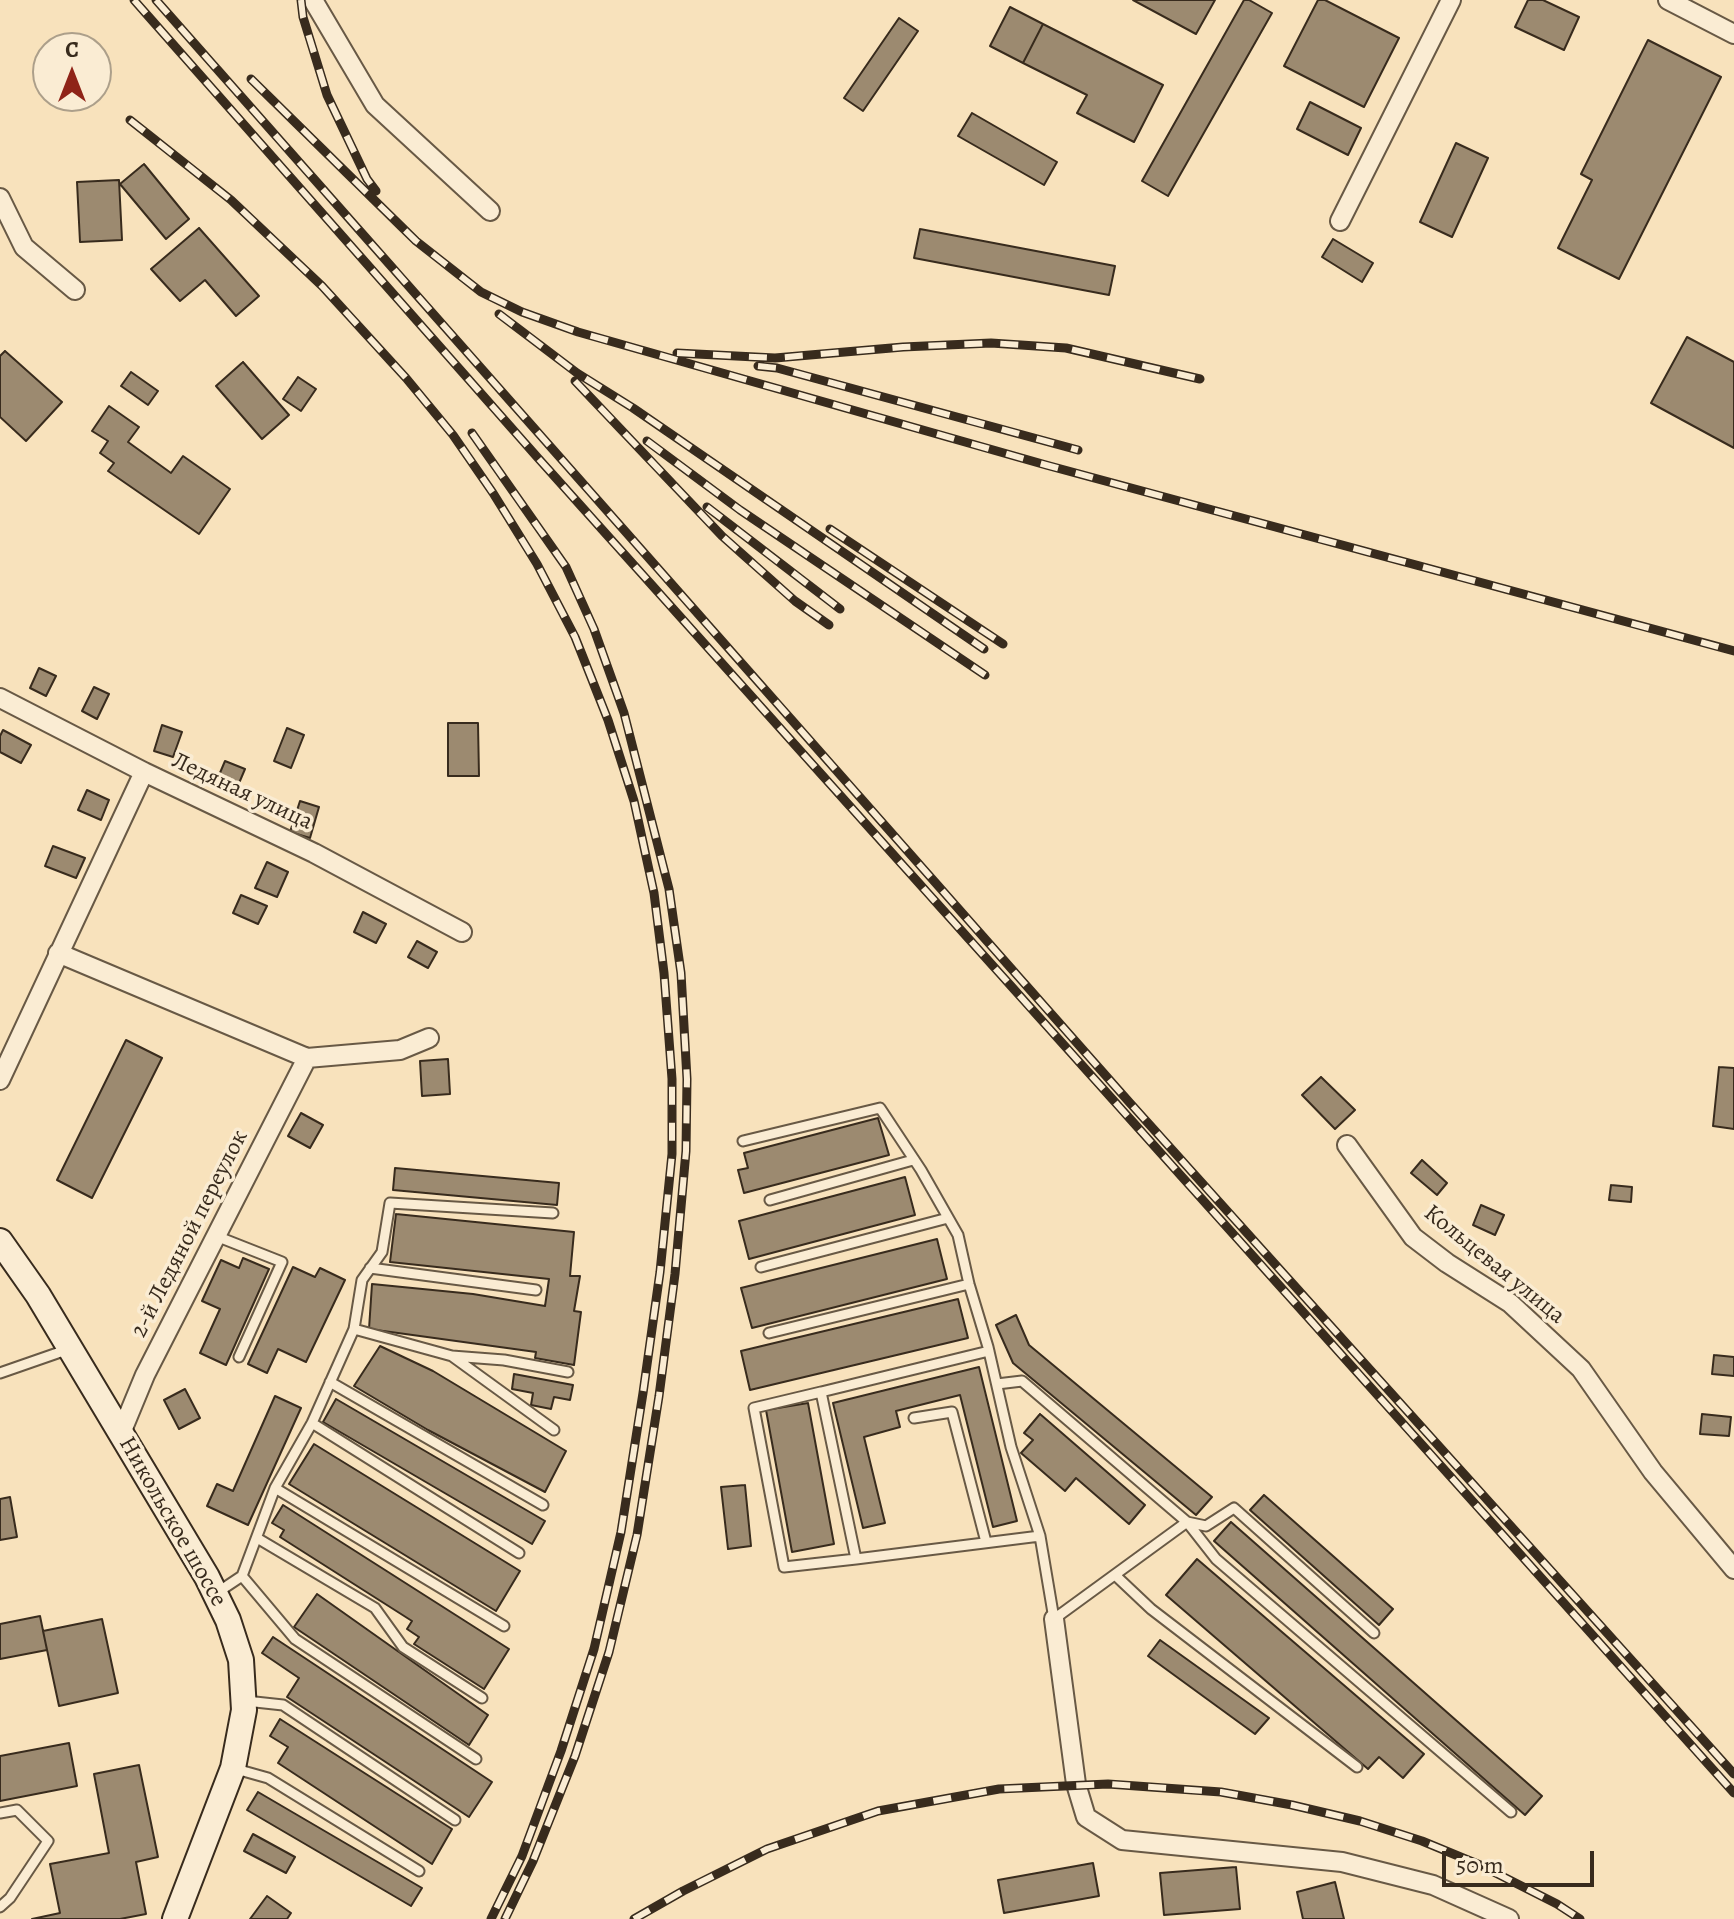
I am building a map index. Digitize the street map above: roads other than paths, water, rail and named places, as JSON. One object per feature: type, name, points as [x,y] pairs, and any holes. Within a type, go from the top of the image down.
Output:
[{"type":"street","points":[[313,0],[375,105],[490,211]]},
{"type":"street","points":[[1340,221],[1451,0]]},
{"type":"street","points":[[1668,0],[1734,34]]},
{"type":"street","points":[[0,198],[24,247],[75,290]]},
{"type":"street","name":"Ледяная улица","points":[[0,698],[144,772],[314,853],[462,932]]},
{"type":"street","points":[[0,1080],[144,772]]},
{"type":"street","points":[[58,953],[307,1058],[400,1050],[429,1038]]},
{"type":"street","name":"2-й Ледяной переулок","points":[[121,1433],[145,1375],[307,1058]]},
{"type":"street","name":"Кольцевая улица","points":[[1347,1145],[1413,1237],[1510,1303],[1581,1369],[1653,1472],[1734,1569]]},
{"type":"street","name":"Никольское шоссе","points":[[0,1241],[71,1349],[215,1594],[241,1660],[244,1710],[233,1768],[175,1919]]},
{"type":"street","points":[[1054,1619],[1076,1784],[1086,1817],[1122,1840],[1342,1862],[1433,1885],[1509,1919]]},
{"type":"lane","points":[[743,1141],[880,1108],[958,1235],[1011,1447],[1040,1536],[1054,1619],[1187,1522],[1206,1526],[1234,1508],[1374,1633]]},
{"type":"lane","points":[[770,1200],[913,1160]]},
{"type":"lane","points":[[215,1594],[242,1576],[275,1488],[312,1423],[354,1329],[362,1280],[382,1252],[390,1203],[553,1213]]},
{"type":"lane","points":[[761,1267],[948,1218]]},
{"type":"lane","points":[[216,1236],[282,1262],[239,1357]]},
{"type":"lane","points":[[370,1268],[536,1290]]},
{"type":"lane","points":[[769,1333],[969,1284]]},
{"type":"lane","points":[[354,1329],[452,1356],[504,1360],[568,1372]]},
{"type":"lane","points":[[0,1373],[71,1349]]},
{"type":"lane","points":[[989,1351],[754,1408],[784,1567],[1040,1536]]},
{"type":"lane","points":[[452,1356],[554,1430]]},
{"type":"lane","points":[[997,1384],[1022,1381],[1187,1522],[1216,1559],[1511,1812]]},
{"type":"lane","points":[[330,1382],[543,1505]]},
{"type":"lane","points":[[821,1392],[856,1559]]},
{"type":"lane","points":[[914,1418],[952,1412],[986,1542]]},
{"type":"lane","points":[[312,1423],[519,1553]]},
{"type":"lane","points":[[275,1488],[504,1626]]},
{"type":"lane","points":[[257,1538],[375,1608],[403,1647],[482,1698]]},
{"type":"lane","points":[[1115,1575],[1151,1609],[1357,1767]]},
{"type":"lane","points":[[242,1576],[295,1639],[476,1759]]},
{"type":"lane","points":[[243,1700],[283,1705],[455,1820]]},
{"type":"lane","points":[[233,1768],[268,1778],[419,1871]]},
{"type":"lane","points":[[0,1813],[17,1810],[48,1841],[10,1898],[0,1907]]},
{"type":"railway","points":[[134,0],[538,458],[1734,1793]]},
{"type":"railway","points":[[156,0],[1130,1103],[1734,1774]]},
{"type":"railway","points":[[301,0],[303,17],[327,95],[367,179],[376,191]]},
{"type":"railway","points":[[251,79],[416,241],[481,292],[522,312],[578,332],[1046,465],[1734,651]]},
{"type":"railway","points":[[130,120],[231,200],[322,286],[406,378],[453,435],[493,493],[537,564],[575,637],[608,720],[634,801],[654,893],[672,1079],[672,1154],[660,1272],[621,1532],[594,1649],[561,1751],[522,1856],[491,1919]]},
{"type":"railway","points":[[499,314],[577,373],[633,408],[984,649]]},
{"type":"railway","points":[[677,353],[775,358],[991,343],[1066,348],[1200,379]]},
{"type":"railway","points":[[758,366],[777,368],[1078,450]]},
{"type":"railway","points":[[575,381],[722,536],[795,601],[829,625]]},
{"type":"railway","points":[[472,433],[566,567],[594,629],[624,713],[669,889],[681,973],[687,1079],[686,1151],[675,1274],[637,1535],[609,1652],[575,1756],[533,1861],[505,1919]]},
{"type":"railway","points":[[647,441],[740,510],[985,675]]},
{"type":"railway","points":[[707,507],[840,609]]},
{"type":"railway","points":[[830,529],[1003,644]]},
{"type":"railway","points":[[634,1919],[767,1849],[878,1811],[999,1789],[1108,1784],[1221,1792],[1360,1821],[1422,1841],[1480,1865],[1580,1919]]}]
